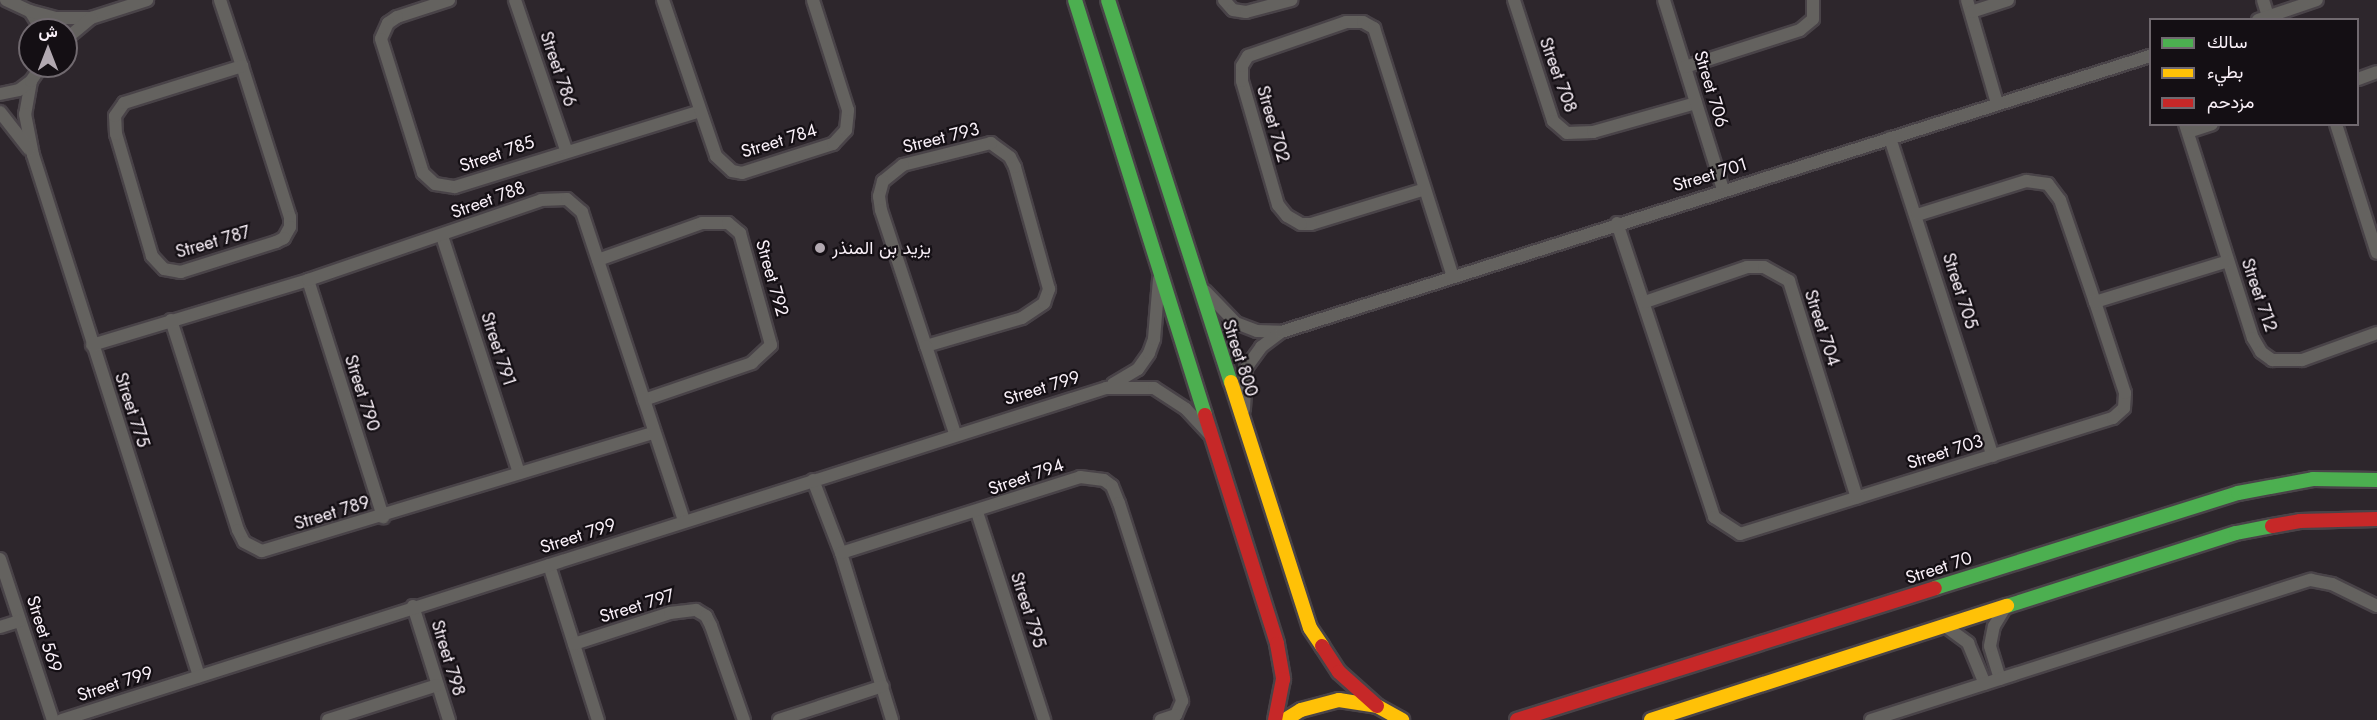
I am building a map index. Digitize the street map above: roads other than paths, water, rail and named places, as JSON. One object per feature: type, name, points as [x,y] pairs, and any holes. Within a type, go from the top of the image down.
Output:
[{"type":"main road","points":[[1075,0],[1277,644],[1282,679],[1275,720]]},
{"type":"main road","name":"Street 800","points":[[1108,0],[1195,277],[1310,628],[1340,672],[1377,706]]},
{"type":"main road","name":"Street 70","points":[[1517,720],[2238,492],[2313,479],[2377,480]]},
{"type":"main road","points":[[1651,720],[2269,525],[2331,518],[2377,519]]},
{"type":"main road","points":[[1285,720],[1310,706],[1339,700],[1377,706],[1402,720]]},
{"type":"street","points":[[6,0],[57,18],[91,18],[147,0]]},
{"type":"street","name":"Street 787","points":[[220,0],[242,66],[290,227],[284,238],[276,242],[181,272],[164,269],[152,256],[116,134],[115,116],[124,103],[242,66]]},
{"type":"street","name":"Street 785","points":[[449,0],[397,17],[388,23],[381,39],[428,181],[455,187],[566,150],[698,112]]},
{"type":"street","name":"Street 786","points":[[515,0],[566,150]]},
{"type":"street","name":"Street 784","points":[[663,0],[698,112],[719,161],[742,173],[840,138],[846,130],[848,110],[813,0]]},
{"type":"street","points":[[1224,0],[1233,10],[1246,12],[1291,0]]},
{"type":"street","name":"Street 708","points":[[1514,0],[1553,121],[1567,133],[1593,132],[1696,103]]},
{"type":"street","name":"Street 706","points":[[1664,0],[1723,189]]},
{"type":"street","points":[[1685,67],[1800,30],[1813,19],[1813,0]]},
{"type":"street","points":[[1997,103],[1969,6],[2008,0]]},
{"type":"street","points":[[2263,0],[2263,18],[2317,0]]},
{"type":"street","points":[[78,29],[91,18]]},
{"type":"street","name":"Street 702","points":[[1422,190],[1311,224],[1301,224],[1287,216],[1278,205],[1242,81],[1242,66],[1248,56],[1346,22],[1363,22],[1374,28],[1422,190],[1453,277]]},
{"type":"street","name":"Street 701","points":[[1195,277],[1217,307],[1236,323],[1257,331],[1281,332],[1723,189],[2149,57]]},
{"type":"street","points":[[2359,80],[2377,72]]},
{"type":"street","points":[[0,94],[19,90],[34,78]]},
{"type":"street","name":"Street 775","points":[[31,81],[25,114],[33,155],[199,676]]},
{"type":"street","name":"Street 775","points":[[0,112],[33,155]]},
{"type":"street","points":[[2337,126],[2377,253]]},
{"type":"street","name":"Street 712","points":[[2186,128],[2253,338],[2272,360],[2302,360],[2377,333]]},
{"type":"street","name":"Street 705","points":[[1890,138],[1917,215],[1993,456]]},
{"type":"street","name":"Street 793","points":[[926,346],[1022,318],[1044,303],[1049,290],[1015,167],[1001,148],[991,143],[903,165],[884,180],[880,210],[955,433]]},
{"type":"street","name":"Street 703","points":[[1617,223],[1646,302],[1714,517],[1720,524],[1740,534],[1750,533],[2113,418],[2124,408],[2125,393],[2095,303],[2060,200],[2048,184],[2026,181],[1917,215]]},
{"type":"street","name":"Street 788","points":[[92,345],[308,280],[442,236],[541,200],[567,199],[582,212],[684,521]]},
{"type":"street","name":"Street 792","points":[[598,260],[702,223],[728,223],[740,233],[771,345],[752,363],[644,400]]},
{"type":"street","name":"Street 791","points":[[442,236],[519,473]]},
{"type":"street","points":[[2095,303],[2228,261]]},
{"type":"street","name":"Street 704","points":[[1646,302],[1747,267],[1764,267],[1789,281],[1857,498]]},
{"type":"street","name":"Street 799","points":[[1106,388],[1146,360],[1154,339],[1160,272]]},
{"type":"street","name":"Street 790","points":[[308,280],[383,517]]},
{"type":"street","name":"Street 789","points":[[171,320],[244,542],[262,551],[276,549],[519,473],[654,434]]},
{"type":"street","name":"Street 701","points":[[1244,428],[1246,368],[1252,357],[1281,332]]},
{"type":"street","name":"Street 799","points":[[62,720],[955,433],[1106,388],[1154,388],[1186,409],[1215,442]]},
{"type":"street","name":"Street 794","points":[[841,553],[977,512],[1080,477],[1090,476],[1112,486],[1182,701],[1176,715],[1161,720]]},
{"type":"street","points":[[813,480],[841,553],[892,720]]},
{"type":"street","name":"Street 795","points":[[977,512],[1044,720]]},
{"type":"street","name":"Street 569","points":[[0,559],[53,720]]},
{"type":"street","points":[[549,565],[598,720]]},
{"type":"street","points":[[1871,720],[2311,580],[2332,584],[2377,606]]},
{"type":"street","name":"Street 798","points":[[413,606],[449,720]]},
{"type":"street","points":[[2000,679],[1990,646],[1994,626],[2005,608]]},
{"type":"street","name":"Street 797","points":[[574,644],[670,613],[696,610],[706,616],[711,626],[744,720]]},
{"type":"street","points":[[0,627],[20,621]]},
{"type":"street","points":[[1945,626],[1968,644],[1985,684]]},
{"type":"street","points":[[328,720],[438,685]]},
{"type":"street","points":[[779,720],[883,686]]},
{"type":"place","name":"يزيد بن المنذر","points":[[820,248]]}]
